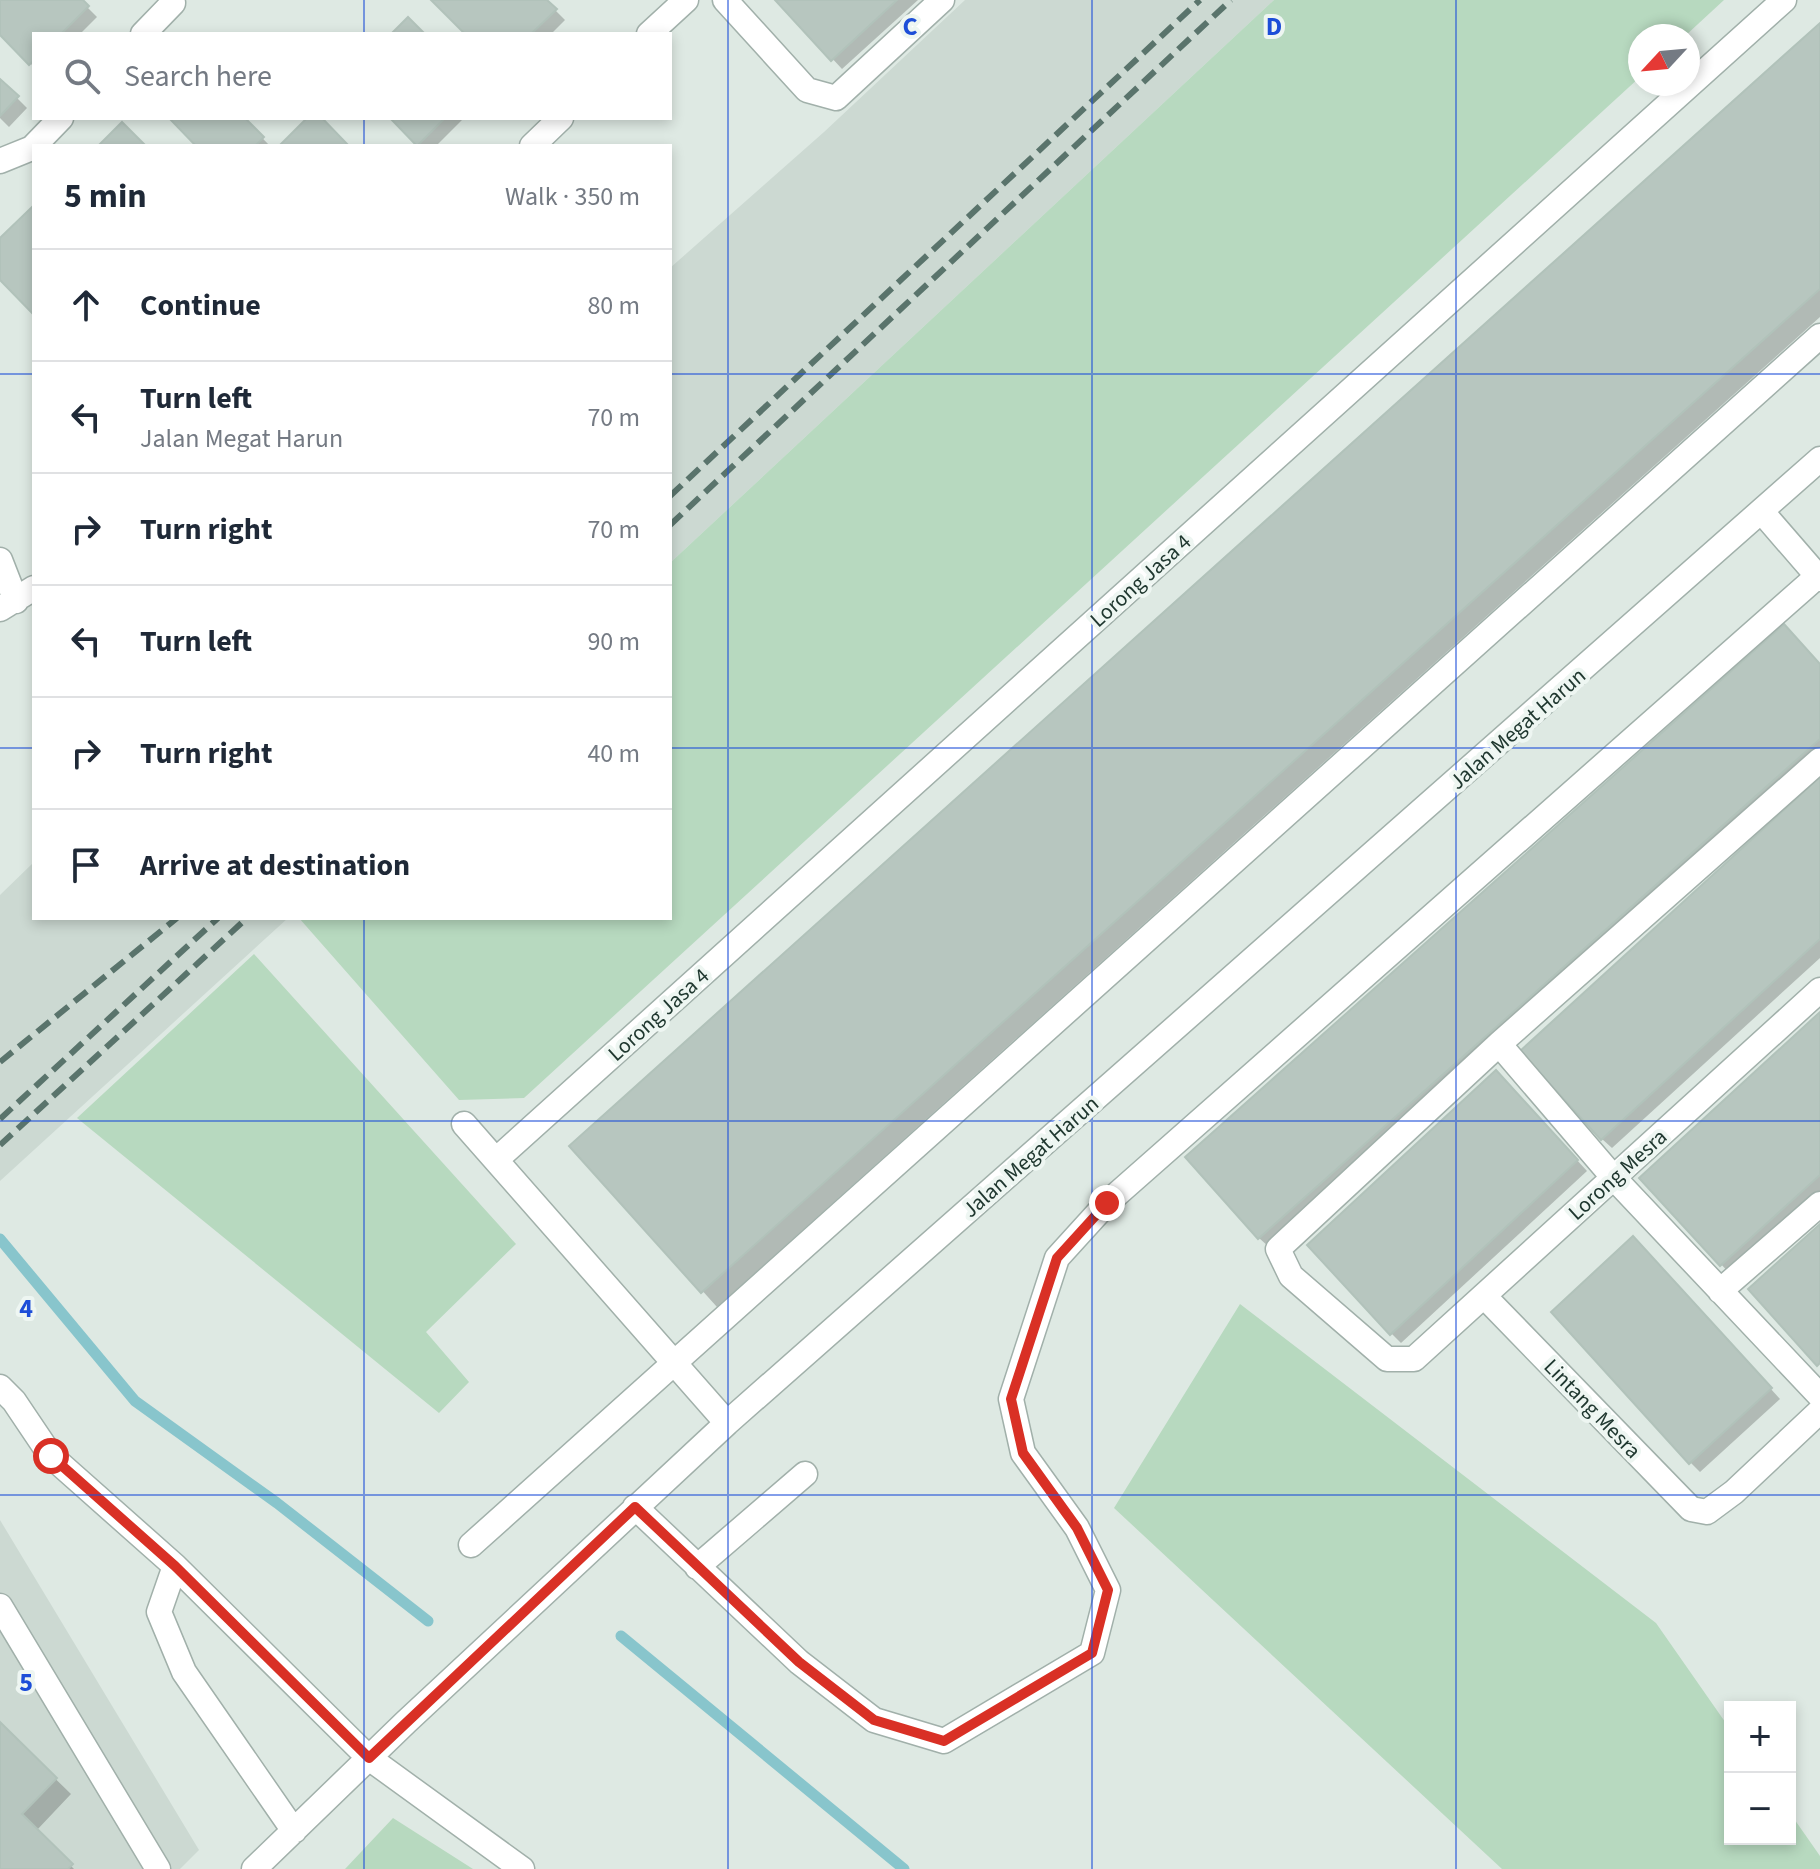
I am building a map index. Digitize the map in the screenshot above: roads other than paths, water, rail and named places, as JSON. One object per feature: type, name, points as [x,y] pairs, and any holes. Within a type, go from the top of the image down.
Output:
[{"type":"street","points":[[651,32],[686,0]]},
{"type":"street","points":[[725,0],[807,90],[836,98],[942,0]]},
{"type":"street","name":"Lorong Jasa 4","points":[[496,1160],[1784,0]]},
{"type":"street","points":[[145,32],[173,3]]},
{"type":"street","points":[[36,144],[59,120]]},
{"type":"street","points":[[534,144],[559,120]]},
{"type":"street","points":[[0,161],[32,148]]},
{"type":"street","points":[[471,1545],[1820,336]]},
{"type":"street","name":"Jalan Megat Harun","points":[[254,1869],[727,1423],[1820,459]]},
{"type":"street","points":[[635,1507],[799,1662],[874,1720],[944,1741],[1092,1653],[1108,1590],[1077,1528],[1023,1453],[1011,1399],[1057,1258],[1107,1203],[1819,576],[1762,512]]},
{"type":"street","points":[[0,560],[17,599]]},
{"type":"street","points":[[1820,760],[1499,1044],[1613,1177],[1820,1396]]},
{"type":"street","name":"Lorong Mesra","points":[[1499,1044],[1278,1249],[1291,1276],[1387,1359],[1414,1359],[1820,990]]},
{"type":"street","points":[[464,1124],[727,1423]]},
{"type":"street","points":[[1720,1291],[1820,1204]]},
{"type":"street","name":"Lintang Mesra","points":[[1484,1296],[1691,1509],[1707,1512],[1734,1492],[1820,1411]]},
{"type":"street","points":[[0,1387],[14,1401],[51,1456],[175,1566],[369,1758],[522,1869]]},
{"type":"street","points":[[697,1567],[805,1474]]},
{"type":"street","points":[[175,1566],[159,1612],[184,1672],[294,1831]]},
{"type":"street","points":[[0,1606],[146,1864]]},
{"type":"waterway","points":[[0,1239],[135,1401],[277,1503],[428,1621]]},
{"type":"waterway","points":[[621,1636],[904,1869]]},
{"type":"railway","points":[[672,494],[1200,0]]},
{"type":"railway","points":[[672,523],[1231,0]]},
{"type":"railway","points":[[0,1062],[175,920]]},
{"type":"railway","points":[[0,1119],[216,920]]},
{"type":"railway","points":[[0,1145],[245,920]]}]
